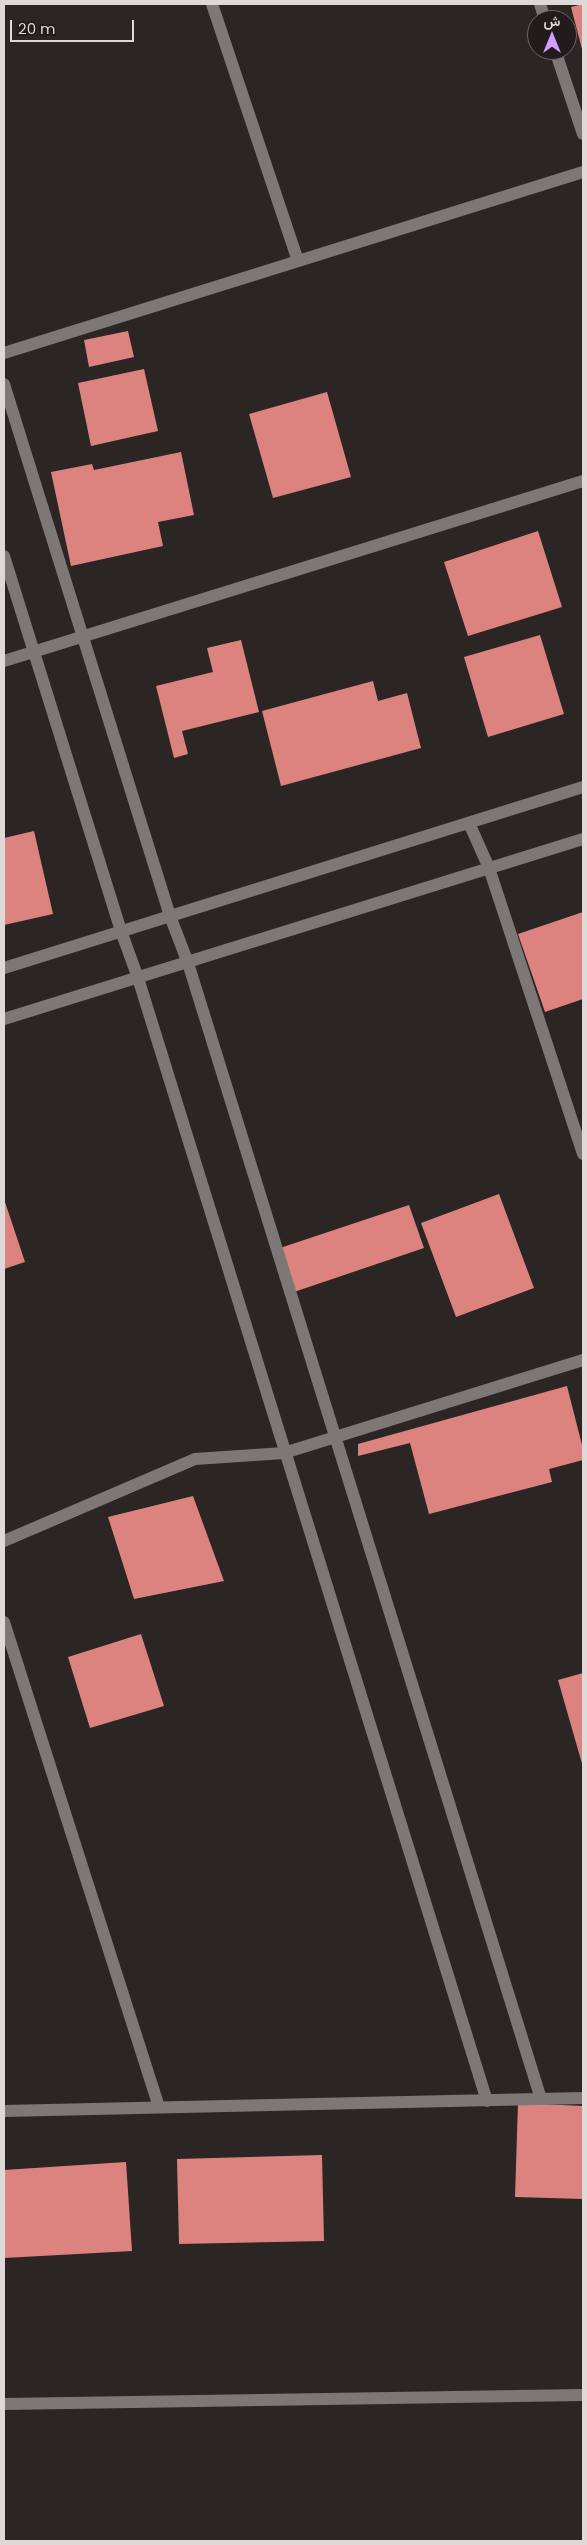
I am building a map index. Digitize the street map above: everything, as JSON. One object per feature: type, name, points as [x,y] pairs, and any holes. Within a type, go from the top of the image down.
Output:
[{"type":"street","points":[[212,4],[298,261]]},
{"type":"street","points":[[558,60],[583,134]]},
{"type":"street","points":[[4,353],[583,172]]},
{"type":"street","points":[[4,384],[170,916],[188,963],[334,1439],[542,2099]]},
{"type":"street","points":[[4,661],[583,481]]},
{"type":"street","points":[[4,556],[121,931],[138,978],[284,1453],[487,2101]]},
{"type":"street","points":[[4,968],[583,787]]},
{"type":"street","points":[[469,823],[489,868],[583,1154]]},
{"type":"street","points":[[4,1019],[583,839]]},
{"type":"street","points":[[4,1541],[195,1459],[284,1453],[583,1360]]},
{"type":"street","points":[[4,1622],[159,2107]]},
{"type":"street","points":[[4,2110],[583,2098]]},
{"type":"street","points":[[4,2404],[583,2395]]},
{"type":"building","points":[[583,4],[583,53],[577,30],[577,10],[572,10],[571,7]]},
{"type":"building","points":[[128,331],[134,357],[89,367],[84,340]]},
{"type":"building","points":[[144,369],[158,431],[91,446],[78,383]]},
{"type":"building","points":[[327,392],[351,477],[273,498],[249,414]]},
{"type":"building","points":[[181,452],[194,515],[158,522],[163,546],[71,566],[51,472],[92,464],[94,470]]},
{"type":"building","points":[[538,531],[562,607],[468,636],[444,562]]},
{"type":"building","points":[[540,635],[564,714],[488,737],[464,657]]},
{"type":"building","points":[[241,640],[259,712],[182,731],[188,754],[174,758],[156,686],[213,672],[207,648]]},
{"type":"building","points":[[373,681],[378,701],[407,693],[421,748],[281,786],[262,711]]},
{"type":"building","points":[[34,831],[53,914],[4,925],[4,838]]},
{"type":"building","points":[[583,912],[583,999],[545,1012],[518,934]]},
{"type":"building","points":[[499,1194],[534,1288],[456,1317],[421,1223]]},
{"type":"building","points":[[4,1199],[25,1262],[4,1269]]},
{"type":"building","points":[[409,1205],[424,1248],[291,1293],[277,1249]]},
{"type":"building","points":[[567,1386],[583,1449],[583,1460],[549,1469],[552,1482],[429,1514],[410,1443],[358,1456],[358,1444]]},
{"type":"building","points":[[193,1496],[224,1581],[134,1599],[108,1517]]},
{"type":"building","points":[[141,1634],[164,1706],[90,1728],[68,1657]]},
{"type":"building","points":[[583,1673],[583,1767],[558,1680]]},
{"type":"building","points":[[518,2103],[583,2106],[583,2199],[515,2197]]},
{"type":"building","points":[[322,2155],[324,2241],[179,2244],[177,2159]]},
{"type":"building","points":[[126,2162],[132,2251],[4,2258],[4,2170]]}]
